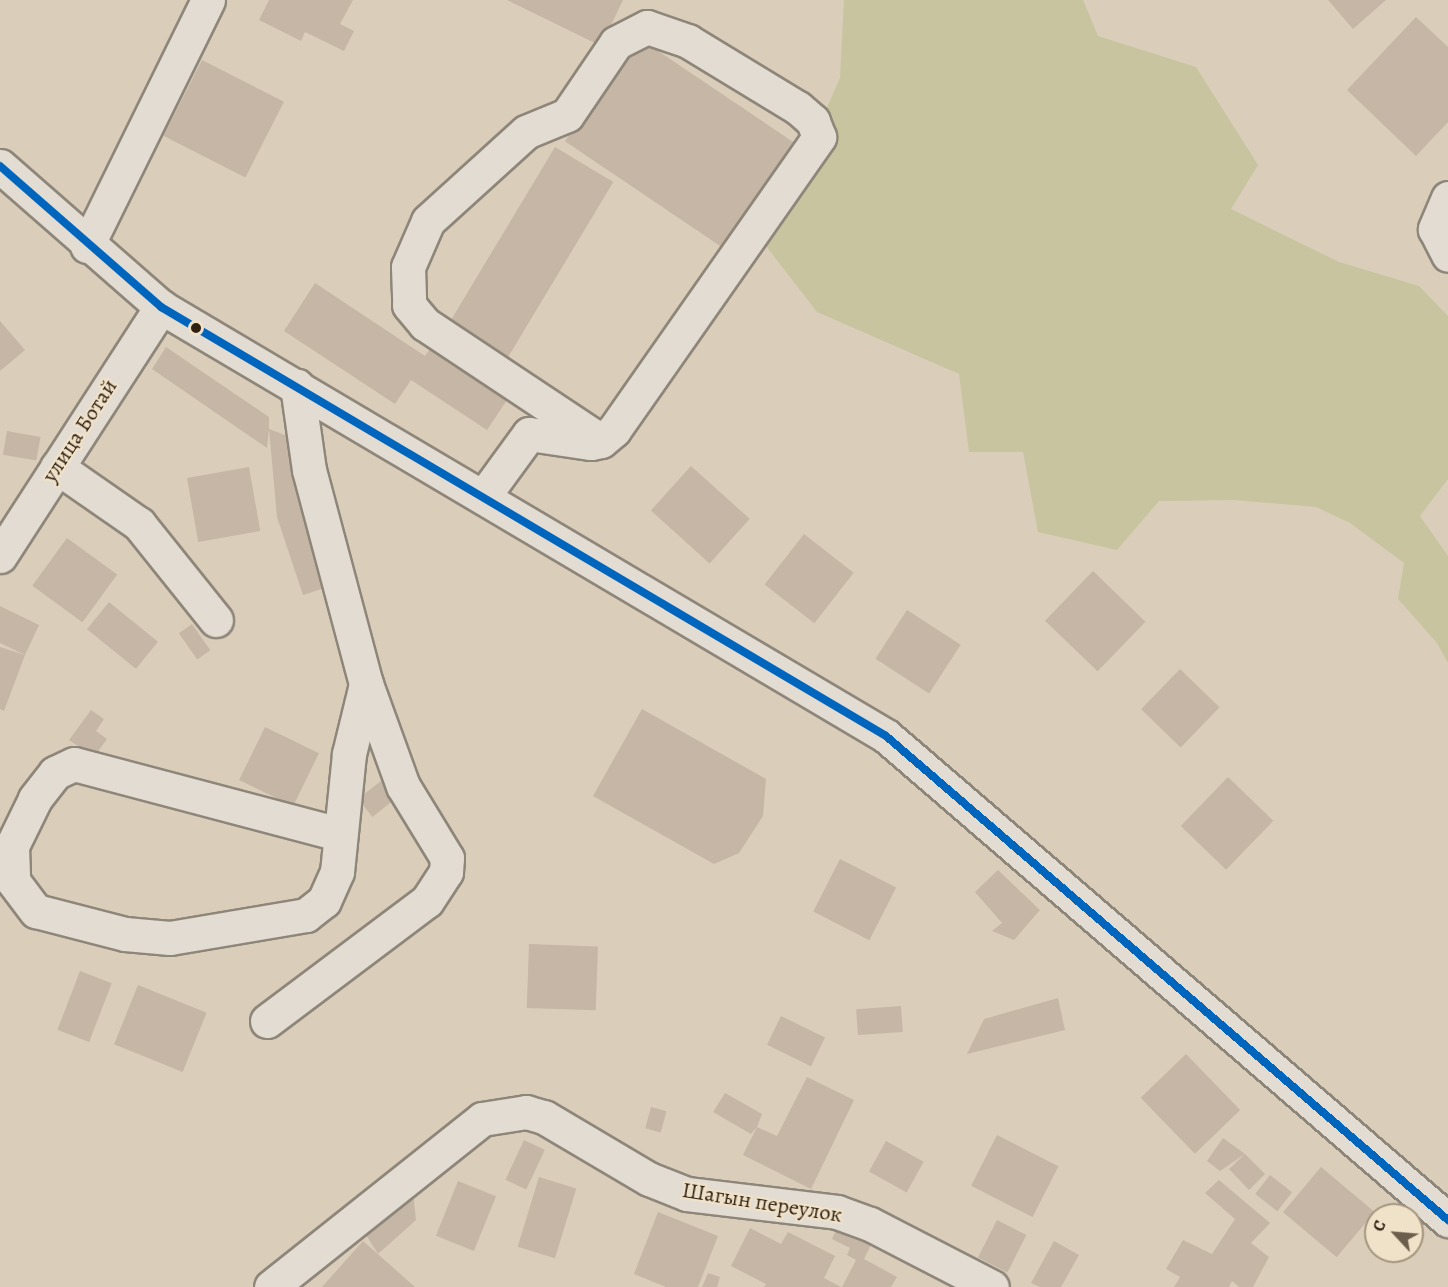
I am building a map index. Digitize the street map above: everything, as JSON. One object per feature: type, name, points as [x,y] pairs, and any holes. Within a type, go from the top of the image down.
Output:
[{"type":"street","points":[[87,246],[208,0]]},
{"type":"street","points":[[483,497],[529,434],[601,441],[614,430],[819,137],[813,121],[798,108],[688,40],[647,27],[616,43],[567,115],[526,132],[428,222],[408,267],[409,305],[425,324],[601,441]]},
{"type":"street","points":[[0,166],[87,246],[161,307],[886,736],[1448,1220]]},
{"type":"street","points":[[1448,198],[1435,229],[1448,255]]},
{"type":"street","name":"улица Ботай","points":[[0,556],[161,307]]},
{"type":"street","points":[[267,1021],[427,902],[446,872],[447,858],[403,786],[366,684],[309,470],[297,386]]},
{"type":"street","points":[[57,466],[139,524],[216,620]]},
{"type":"street","points":[[339,834],[74,764],[55,773],[35,799],[12,846],[13,881],[36,910],[125,934],[170,938],[306,915],[332,887],[339,834],[349,754],[366,684]]},
{"type":"street","name":"Шагын переулок","points":[[271,1287],[482,1119],[526,1112],[544,1117],[649,1179],[687,1194],[837,1212],[870,1224],[992,1287]]},
{"type":"shaded area","points":[[844,0],[1083,0],[1098,36],[1196,67],[1258,165],[1231,209],[1339,262],[1419,286],[1448,316],[1448,479],[1420,516],[1448,556],[1448,663],[1437,643],[1398,599],[1404,563],[1350,523],[1316,507],[1233,500],[1159,501],[1117,550],[1038,532],[1023,452],[969,452],[959,374],[817,312],[766,246],[840,78]]},
{"type":"building","points":[[269,0],[353,0],[340,24],[354,31],[344,51],[305,32],[301,41],[259,20]]},
{"type":"building","points":[[507,0],[623,0],[601,46]]},
{"type":"building","points":[[1328,0],[1386,0],[1353,29]]},
{"type":"building","points":[[1416,17],[1448,47],[1448,122],[1416,156],[1347,90]]},
{"type":"building","points":[[636,36],[799,146],[728,251],[565,141]]},
{"type":"building","points":[[202,60],[284,102],[245,178],[163,136]]},
{"type":"building","points":[[555,147],[613,182],[506,360],[448,325]]},
{"type":"building","points":[[315,283],[425,356],[440,334],[517,385],[487,430],[411,380],[395,404],[284,331]]},
{"type":"building","points":[[0,321],[25,350],[0,371]]},
{"type":"building","points":[[166,347],[269,417],[267,448],[152,369]]},
{"type":"building","points":[[269,429],[298,440],[334,585],[303,595],[277,517]]},
{"type":"building","points":[[7,431],[40,437],[36,461],[3,455]]},
{"type":"building","points":[[691,466],[750,519],[710,563],[651,511]]},
{"type":"building","points":[[249,467],[260,531],[198,542],[187,478]]},
{"type":"building","points":[[804,534],[854,573],[814,623],[765,584]]},
{"type":"building","points":[[67,538],[117,574],[82,622],[32,586]]},
{"type":"building","points":[[1093,571],[1146,622],[1098,671],[1045,621]]},
{"type":"building","points":[[109,602],[158,642],[136,669],[87,629]]},
{"type":"building","points":[[0,606],[39,625],[25,655],[0,643]]},
{"type":"building","points":[[907,610],[961,645],[929,693],[875,659]]},
{"type":"building","points":[[192,624],[210,650],[197,659],[179,633]]},
{"type":"building","points":[[0,647],[25,655],[4,711],[0,709]]},
{"type":"building","points":[[1180,669],[1220,707],[1181,747],[1141,709]]},
{"type":"building","points":[[642,709],[766,779],[763,816],[739,853],[714,864],[593,796]]},
{"type":"building","points":[[91,710],[104,719],[96,731],[107,739],[94,757],[69,740]]},
{"type":"building","points":[[265,727],[319,753],[293,806],[239,780]]},
{"type":"building","points":[[1228,777],[1273,821],[1226,870],[1181,826]]},
{"type":"building","points":[[381,781],[395,799],[372,817],[358,799]]},
{"type":"building","points":[[840,859],[896,888],[869,940],[813,912]]},
{"type":"building","points":[[998,870],[1040,910],[1014,940],[992,931],[1002,923],[975,892]]},
{"type":"building","points":[[529,944],[598,946],[596,1010],[527,1008]]},
{"type":"building","points":[[80,971],[112,983],[89,1042],[57,1030]]},
{"type":"building","points":[[138,985],[207,1013],[183,1072],[114,1044]]},
{"type":"building","points":[[1058,998],[1065,1030],[967,1054],[984,1019]]},
{"type":"building","points":[[901,1006],[903,1032],[858,1035],[856,1009]]},
{"type":"building","points":[[781,1016],[825,1037],[811,1066],[767,1045]]},
{"type":"building","points":[[1186,1054],[1240,1110],[1195,1154],[1141,1098]]},
{"type":"building","points":[[807,1077],[854,1100],[811,1189],[743,1155],[757,1127],[777,1136]]},
{"type":"building","points":[[725,1093],[762,1114],[757,1127],[751,1134],[713,1112]]},
{"type":"building","points":[[651,1107],[666,1111],[661,1132],[645,1128]]},
{"type":"building","points":[[997,1135],[1058,1166],[1033,1217],[971,1186]]},
{"type":"building","points":[[1223,1138],[1245,1154],[1220,1171],[1207,1161]]},
{"type":"building","points":[[524,1140],[545,1150],[526,1190],[505,1180]]},
{"type":"building","points":[[886,1141],[924,1162],[907,1192],[869,1172]]},
{"type":"building","points":[[1245,1154],[1265,1174],[1249,1190],[1229,1169]]},
{"type":"building","points":[[1321,1167],[1364,1203],[1364,1225],[1337,1257],[1283,1212]]},
{"type":"building","points":[[1270,1175],[1292,1192],[1277,1211],[1255,1194]]},
{"type":"building","points":[[539,1177],[576,1188],[555,1258],[518,1247]]},
{"type":"building","points":[[1219,1180],[1270,1223],[1251,1243],[1269,1257],[1253,1287],[1239,1287],[1232,1281],[1229,1287],[1174,1287],[1180,1277],[1166,1269],[1183,1240],[1212,1254],[1235,1219],[1205,1193]]},
{"type":"building","points":[[458,1181],[496,1196],[474,1251],[436,1236]]},
{"type":"building","points":[[413,1192],[416,1220],[378,1254],[366,1235]]},
{"type":"building","points":[[658,1212],[718,1236],[698,1287],[666,1287],[634,1274]]},
{"type":"building","points":[[997,1220],[1026,1235],[1007,1272],[978,1257]]},
{"type":"building","points":[[839,1224],[873,1241],[864,1259],[897,1277],[891,1287],[842,1287],[856,1260],[847,1255],[850,1248],[832,1239]]},
{"type":"building","points":[[750,1228],[781,1244],[788,1232],[835,1256],[824,1278],[841,1287],[764,1287],[766,1284],[731,1266]]},
{"type":"building","points":[[363,1241],[380,1256],[415,1287],[322,1287]]},
{"type":"building","points":[[1054,1241],[1079,1255],[1061,1287],[1040,1287],[1031,1283]]},
{"type":"building","points":[[708,1273],[720,1277],[717,1287],[702,1287]]},
{"type":"transit line","points":[[0,166],[161,307],[886,736],[1448,1220]]}]
